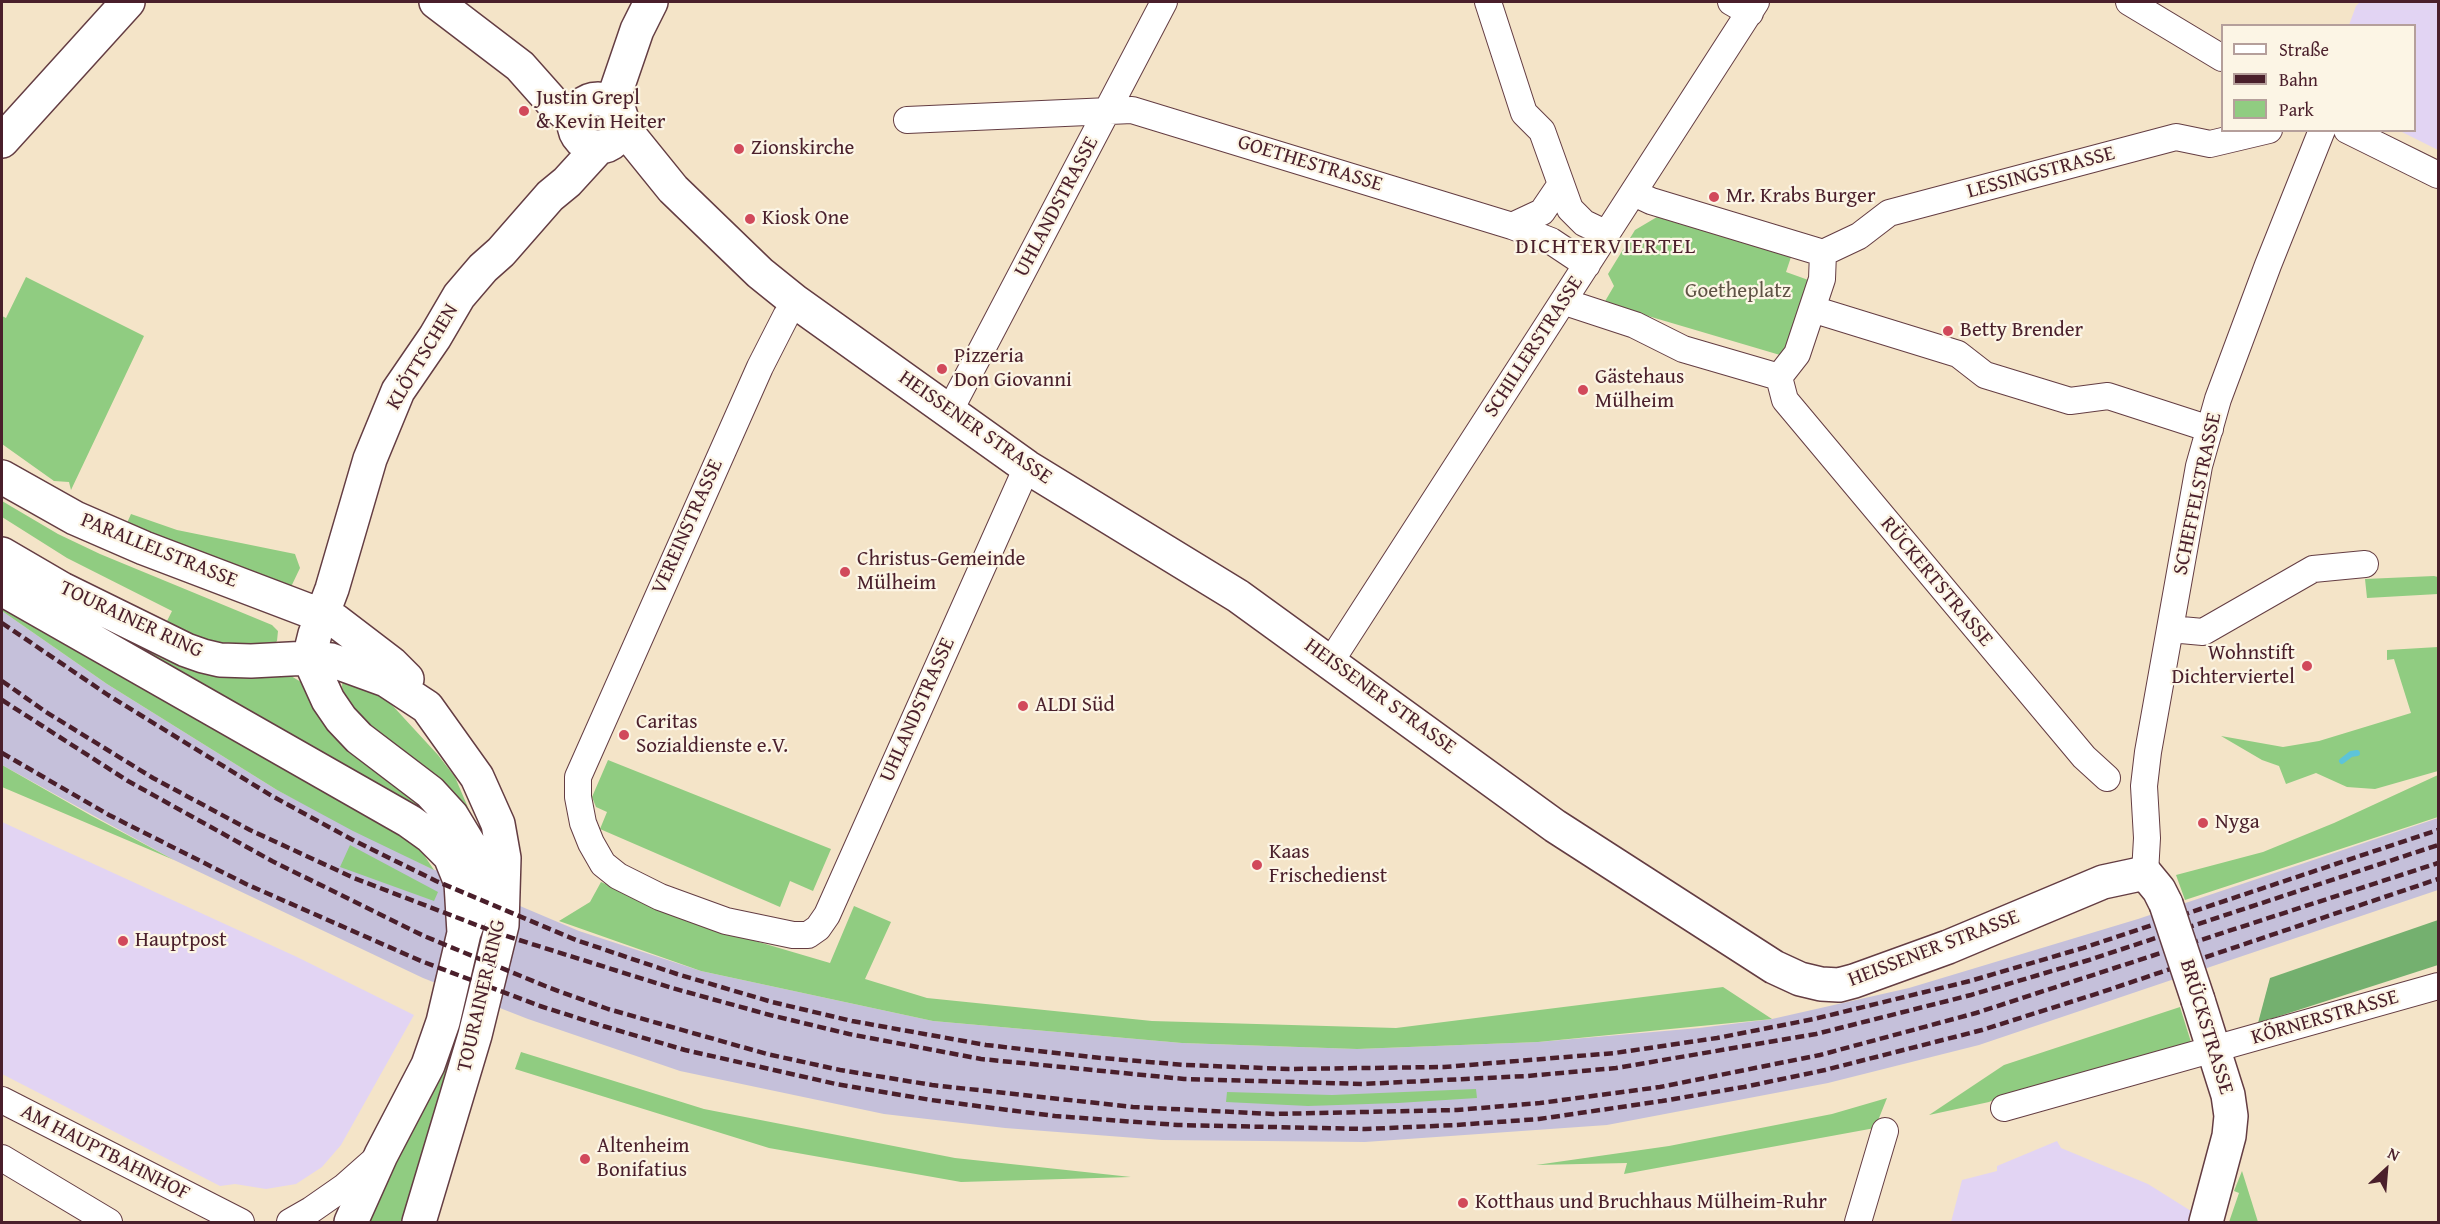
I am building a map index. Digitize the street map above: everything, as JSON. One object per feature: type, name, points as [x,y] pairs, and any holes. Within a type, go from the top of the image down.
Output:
[{"type":"main road","points":[[2,141],[128,2]]},
{"type":"main road","name":"HEISSENER STRASSE","points":[[436,2],[520,66],[552,102],[596,122],[673,189],[760,273],[796,302],[1027,466],[1238,596],[1589,849],[1774,967],[1811,981],[1839,984],[1854,981],[1948,946],[2103,882],[2145,873]]},
{"type":"main road","name":"KLÖTTSCHEN","points":[[309,658],[370,459],[398,391],[435,337],[459,296],[550,196],[567,182],[596,122],[606,73],[644,16]]},
{"type":"main road","name":"PARALLELSTRASSE","points":[[2,477],[75,518],[144,548],[336,621],[391,663],[414,686],[427,707]]},
{"type":"main road","name":"TOURAINER RING","points":[[2,554],[62,589],[186,650],[220,660],[309,658],[331,660],[387,680],[427,707],[477,777],[498,824],[504,858],[501,925],[475,1035],[419,1222]]},
{"type":"main road","name":"TOURAINER RING","points":[[2,589],[409,821],[430,836],[450,856],[461,883],[464,933],[443,1022],[428,1065],[381,1155],[351,1222]]},
{"type":"main road","points":[[309,658],[328,700],[340,719],[359,738],[430,792],[452,816],[469,844],[479,869],[476,901],[464,933]]},
{"type":"main road","name":"BRÜCKSTRASSE","points":[[2145,873],[2166,904],[2228,1095],[2231,1116],[2229,1136],[2206,1222]]},
{"type":"street","name":"UHLANDSTRASSE","points":[[949,412],[1164,2]]},
{"type":"street","points":[[1488,2],[1524,113],[1542,131],[1570,209],[1584,223],[1607,234]]},
{"type":"street","points":[[2129,2],[2221,57]]},
{"type":"street","name":"SCHILLERSTRASSE","points":[[1331,661],[1634,193],[1746,5]]},
{"type":"street","name":"GOETHESTRASSE","points":[[907,120],[1132,110],[1512,226],[1551,241],[1587,265]]},
{"type":"street","name":"LESSINGSTRASSE","points":[[1823,253],[1859,236],[1888,213],[2176,137],[2210,144],[2261,132]]},
{"type":"street","name":"SCHEFFELSTRASSE","points":[[2145,873],[2147,838],[2144,786],[2199,466],[2268,265],[2321,132]]},
{"type":"street","points":[[2351,132],[2439,175]]},
{"type":"street","points":[[1512,226],[1542,212],[1561,184]]},
{"type":"street","points":[[1565,302],[1635,325],[1683,349],[1779,377],[1797,354],[1822,279],[1823,253],[1662,204],[1634,193]]},
{"type":"street","name":"VEREINSTRASSE","points":[[793,935],[707,916],[660,897],[618,876],[603,864],[583,823],[578,797],[578,777],[760,367],[786,316],[796,302]]},
{"type":"street","points":[[1812,309],[1959,354],[1985,375],[2006,382],[2070,401],[2108,396],[2210,429]]},
{"type":"street","name":"RÜCKERTSTRASSE","points":[[1779,377],[1785,400],[2084,758],[2107,778]]},
{"type":"street","name":"UHLANDSTRASSE","points":[[793,935],[808,935],[818,928],[827,915],[1027,466]]},
{"type":"street","points":[[2170,629],[2203,632],[2313,569],[2365,564]]},
{"type":"street","name":"KÖRNERSTRASSE","points":[[2004,1108],[2439,986]]},
{"type":"street","name":"AM HAUPTBAHNHOF","points":[[2,1100],[241,1222]]},
{"type":"street","points":[[1858,1222],[1886,1131]]},
{"type":"street","points":[[290,1222],[344,1187],[381,1155]]},
{"type":"street","points":[[2,1158],[109,1222]]},
{"type":"shaded area","points":[[2360,2],[2438,2],[2438,150],[2402,132],[2416,132],[2416,24],[2349,24],[2356,6]]},
{"type":"shaded area","points":[[2,611],[107,684],[277,790],[428,867],[579,931],[701,971],[933,1021],[1182,1043],[1357,1049],[1538,1042],[1699,1028],[1772,1019],[1909,988],[2138,919],[2438,818],[2438,890],[1979,1045],[1828,1083],[1607,1125],[1365,1142],[1162,1140],[1005,1128],[884,1114],[680,1071],[528,1019],[423,978],[174,860],[2,765]]},
{"type":"shaded area","points":[[2,822],[297,957],[414,1015],[341,1145],[322,1167],[296,1184],[266,1189],[235,1184],[220,1186],[2,1074]]},
{"type":"shaded area","points":[[2057,1141],[2061,1148],[2148,1184],[2191,1211],[2188,1222],[1951,1222],[1962,1180],[1997,1171],[1997,1166]]},
{"type":"green space","name":"Goetheplatz","points":[[1657,217],[1791,257],[1786,272],[1814,282],[1792,348],[1780,355],[1604,303],[1614,286],[1608,274],[1635,230]]},
{"type":"green space","points":[[26,277],[144,336],[71,490],[69,482],[54,481],[2,444],[2,316],[6,318]]},
{"type":"green space","points":[[2,501],[58,534],[100,554],[272,625],[278,631],[277,641],[273,645],[216,647],[166,623],[172,611],[67,558],[2,517]]},
{"type":"green space","points":[[131,514],[177,530],[295,554],[300,568],[290,589],[127,523]]},
{"type":"green space","points":[[2438,577],[2438,594],[2367,598],[2365,579]]},
{"type":"green space","points":[[2,604],[376,814],[420,849],[434,870],[353,831],[277,790],[107,684],[2,611]]},
{"type":"green space","points":[[2438,647],[2438,771],[2375,789],[2347,787],[2316,773],[2286,784],[2279,766],[2262,760],[2221,736],[2283,747],[2319,741],[2411,713],[2394,659],[2387,660],[2387,650]]},
{"type":"green space","points":[[151,650],[286,673],[306,685],[421,795],[441,827],[148,655]]},
{"type":"green space","points":[[343,675],[380,692],[438,755],[455,777],[478,831],[364,723],[346,699],[342,687]]},
{"type":"green space","points":[[608,760],[831,849],[813,891],[790,881],[780,907],[600,829],[607,812],[596,807],[592,797]]},
{"type":"green space","points":[[2,765],[90,815],[174,860],[2,787]]},
{"type":"green space","points":[[2438,775],[2438,817],[2185,900],[2176,875],[2263,852],[2334,823]]},
{"type":"green space","points":[[350,845],[438,892],[434,901],[340,867]]},
{"type":"green space","points":[[601,882],[701,925],[830,963],[854,906],[891,922],[865,979],[927,998],[1152,1021],[1396,1028],[1723,987],[1772,1019],[1538,1042],[1357,1049],[1182,1043],[933,1021],[701,971],[559,921],[590,902]]},
{"type":"green space","points":[[2438,920],[2438,965],[2258,1023],[2270,978]]},
{"type":"green space","points":[[2180,1007],[2191,1042],[2009,1093],[1989,1102],[1929,1115],[2004,1065]]},
{"type":"green space","points":[[456,1032],[465,1036],[407,1222],[367,1222]]},
{"type":"green space","points":[[521,1052],[704,1109],[955,1158],[1131,1177],[961,1182],[769,1148],[515,1069]]},
{"type":"green space","points":[[1476,1089],[1477,1098],[1398,1103],[1308,1106],[1226,1102],[1227,1092],[1332,1095]]},
{"type":"green space","points":[[1887,1098],[1875,1128],[1624,1174],[1627,1163],[1536,1165],[1669,1146],[1832,1114]]},
{"type":"green space","points":[[2242,1171],[2258,1222],[2229,1222],[2239,1193],[2234,1191]]},
{"type":"waterway","points":[[2342,761],[2351,754],[2357,753]]},
{"type":"railway","points":[[2,623],[108,695],[272,796],[351,839],[436,881],[576,940],[677,974],[772,1002],[852,1021],[986,1045],[1101,1058],[1186,1065],[1289,1069],[1444,1067],[1615,1053],[1717,1038],[1814,1019],[1970,981],[2083,948],[2438,830]]},
{"type":"railway","points":[[2,681],[46,712],[153,778],[250,830],[354,878],[500,934],[672,988],[849,1034],[981,1059],[1184,1079],[1362,1084],[1527,1076],[1616,1068],[1816,1034],[1971,995],[2089,960],[2438,845]]},
{"type":"railway","points":[[2,700],[128,781],[272,861],[424,936],[550,988],[608,1009],[767,1054],[840,1070],[932,1085],[1133,1107],[1273,1114],[1457,1110],[1540,1103],[1660,1087],[1820,1055],[1976,1013],[2438,863]]},
{"type":"railway","points":[[2,753],[109,815],[246,884],[421,961],[540,1006],[603,1026],[685,1050],[836,1084],[931,1100],[1055,1116],[1178,1125],[1365,1129],[1457,1125],[1539,1119],[1744,1087],[1825,1070],[1982,1030],[2438,879]]},
{"type":"place","name":"Justin Grepl & Kevin Heiter","points":[[524,111]]},
{"type":"place","name":"Zionskirche","points":[[739,149]]},
{"type":"place","name":"Mr. Krabs Burger","points":[[1714,197]]},
{"type":"place","name":"Kiosk One","points":[[750,219]]},
{"type":"place","name":"Betty Brender","points":[[1948,331]]},
{"type":"place","name":"Pizzeria Don Giovanni","points":[[942,369]]},
{"type":"place","name":"Gästehaus Mülheim","points":[[1583,390]]},
{"type":"place","name":"Christus-Gemeinde Mülheim","points":[[845,572]]},
{"type":"place","name":"Wohnstift Dichterviertel","points":[[2307,666]]},
{"type":"place","name":"ALDI Süd","points":[[1023,706]]},
{"type":"place","name":"Caritas Sozialdienste e.V.","points":[[624,735]]},
{"type":"place","name":"Nyga","points":[[2203,823]]},
{"type":"place","name":"Kaas Frischedienst","points":[[1257,865]]},
{"type":"place","name":"Hauptpost","points":[[123,941]]},
{"type":"place","name":"Altenheim Bonifatius","points":[[585,1159]]},
{"type":"place","name":"Kotthaus und Bruchhaus Mülheim-Ruhr","points":[[1463,1203]]},
{"type":"district","name":"DICHTERVIERTEL","points":[[1606,247]]}]
